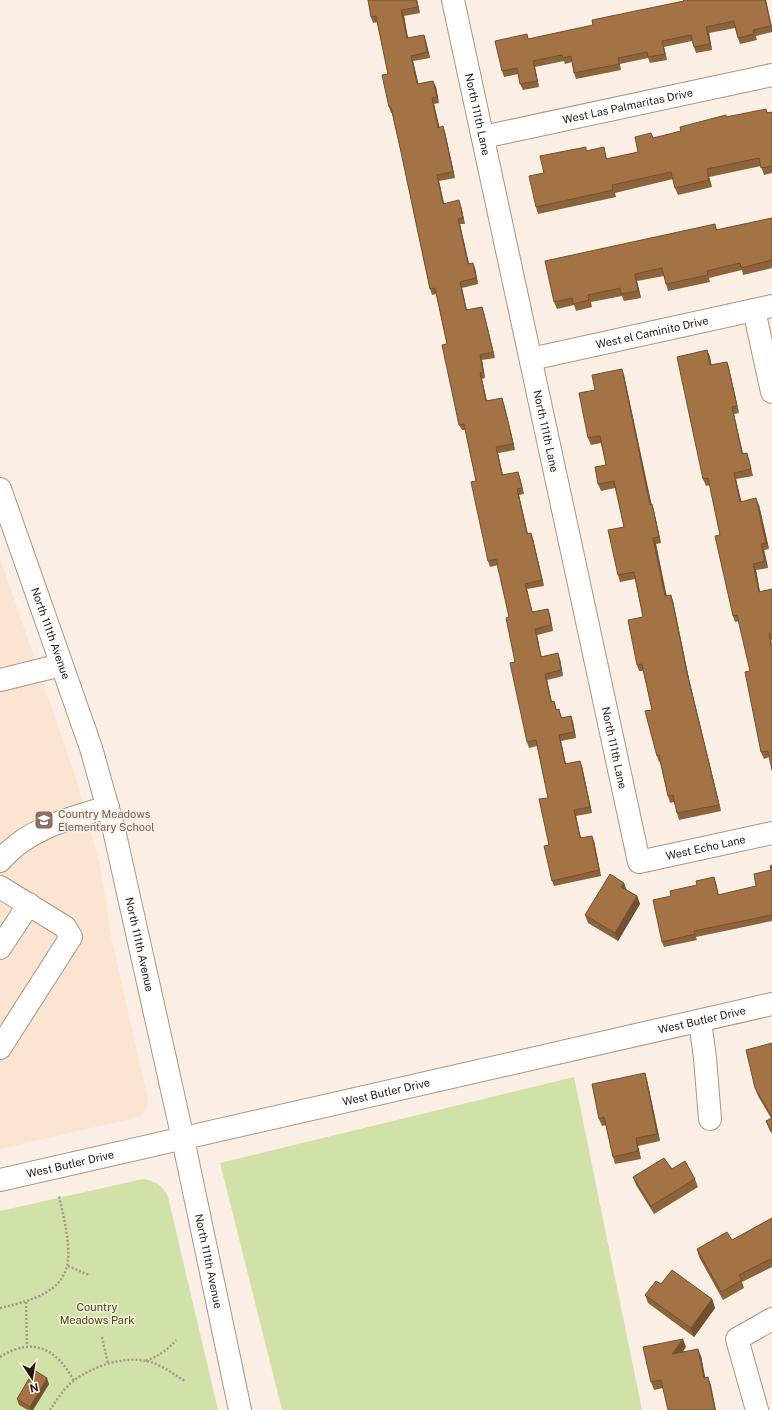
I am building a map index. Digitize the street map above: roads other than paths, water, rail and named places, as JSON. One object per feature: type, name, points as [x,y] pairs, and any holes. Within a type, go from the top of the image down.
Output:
[{"type":"street","name":"North 111th Lane","points":[[453,0],[639,862]]},
{"type":"street","name":"West Las Palmaritas Drive","points":[[483,136],[772,75]]},
{"type":"street","name":"West el Caminito Drive","points":[[531,359],[763,308]]},
{"type":"street","points":[[763,308],[772,392]]},
{"type":"street","name":"North 111th Avenue","points":[[0,489],[4,514],[62,665],[108,807],[183,1139],[240,1410]]},
{"type":"street","points":[[0,680],[62,665]]},
{"type":"street","points":[[0,861],[10,849],[32,834],[50,825],[108,807]]},
{"type":"street","name":"West Echo Lane","points":[[639,862],[772,833]]},
{"type":"street","points":[[0,887],[65,927],[71,937],[0,1048]]},
{"type":"street","points":[[0,948],[29,904]]},
{"type":"street","name":"West Butler Drive","points":[[0,1180],[772,1004]]},
{"type":"street","points":[[700,1020],[710,1119]]},
{"type":"street","points":[[757,1410],[737,1339],[772,1319]]},
{"type":"place","name":"Country Meadows Elementary School","points":[[44,820]]},
{"type":"park label","name":"Country Meadows Park","points":[[97,1313]]}]
